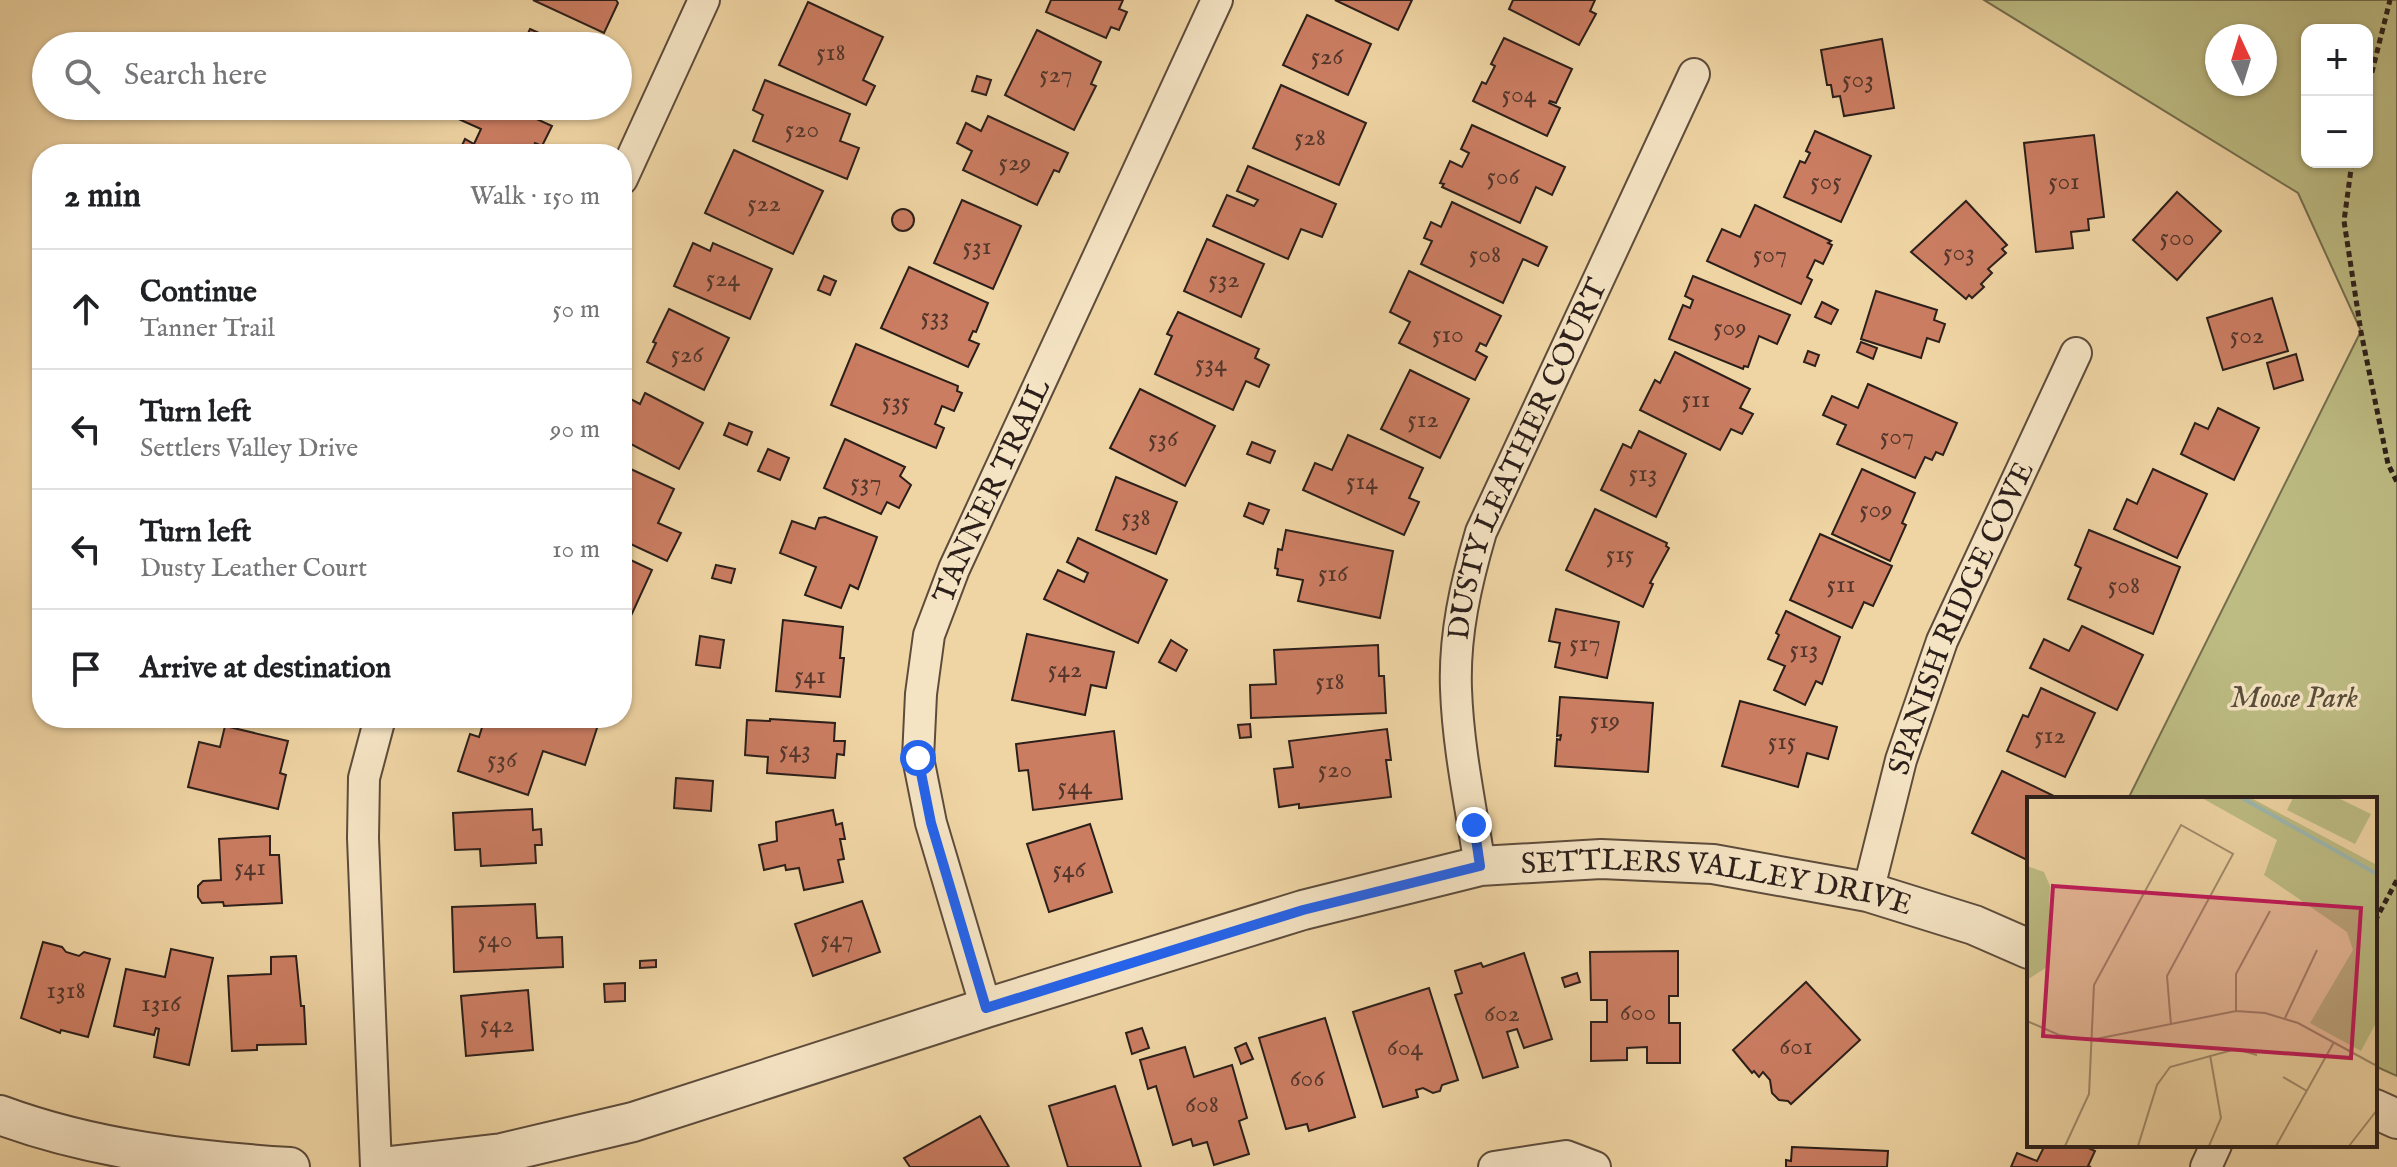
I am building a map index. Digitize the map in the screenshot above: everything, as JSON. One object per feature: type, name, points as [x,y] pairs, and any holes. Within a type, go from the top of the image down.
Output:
[{"type":"street","points":[[632,157],[704,0]]},
{"type":"street","name":"TANNER TRAIL","points":[[986,1008],[931,823],[918,758],[921,694],[929,635],[954,569],[1217,0]]},
{"type":"street","name":"DUSTY LEATHER COURT","points":[[1480,866],[1461,746],[1456,689],[1457,638],[1466,583],[1481,532],[1694,74]]},
{"type":"street","name":"SPANISH RIDGE COVE","points":[[1868,892],[1901,760],[1942,641],[2076,353]]},
{"type":"street","points":[[377,728],[364,778],[363,838],[379,1167]]},
{"type":"street","name":"SETTLERS VALLEY DRIVE","points":[[379,1167],[502,1153],[633,1122],[1303,910],[1480,866],[1601,859],[1713,864],[1868,892],[1974,925],[2027,948]]},
{"type":"street","points":[[2377,1110],[2397,1119]]},
{"type":"street","points":[[0,1115],[24,1124],[127,1149],[218,1162],[290,1167]]},
{"type":"street","points":[[2206,1167],[2215,1147]]},
{"type":"street","points":[[1494,1167],[1566,1156],[1595,1167]]},
{"type":"path","points":[[2373,68],[2390,0]]},
{"type":"path","points":[[2351,168],[2344,221],[2361,332],[2388,464],[2397,482]]},
{"type":"path","points":[[2377,917],[2397,880]]},
{"type":"green space","name":"Moose Park","points":[[1984,0],[2397,0],[2397,1076],[2377,1067],[2377,797],[2129,797],[2361,331],[2298,193]]},
{"type":"building","points":[[533,0],[616,0],[618,3],[602,32]]},
{"type":"building","points":[[1051,0],[1123,0],[1119,9],[1127,12],[1119,30],[1111,27],[1106,38],[1046,12]]},
{"type":"building","points":[[1335,0],[1412,0],[1398,30]]},
{"type":"building","points":[[1513,0],[1595,0],[1590,11],[1596,14],[1579,45],[1509,9]]},
{"type":"building","points":[[808,2],[883,37],[863,80],[875,86],[866,105],[779,65]]},
{"type":"building","points":[[1307,15],[1371,44],[1348,95],[1283,65]]},
{"type":"building","points":[[1037,30],[1101,62],[1091,84],[1096,86],[1074,130],[1005,95]]},
{"type":"building","points":[[1504,38],[1572,69],[1556,103],[1549,103],[1560,108],[1547,136],[1473,101],[1482,82],[1486,84],[1495,66],[1491,64]]},
{"type":"building","points":[[1882,39],[1894,108],[1844,116],[1840,96],[1833,97],[1831,85],[1827,85],[1821,50]]},
{"type":"building","points":[[977,76],[991,80],[986,95],[972,91]]},
{"type":"building","points":[[765,80],[850,114],[840,141],[859,148],[847,179],[753,141],[763,115],[753,110]]},
{"type":"building","points":[[1281,85],[1366,123],[1339,185],[1253,148]]},
{"type":"building","points":[[988,116],[1068,153],[1059,172],[1054,170],[1037,205],[963,170],[972,151],[957,143],[966,123],[981,131]]},
{"type":"building","points":[[461,120],[539,120],[552,126],[543,144],[474,144],[481,129]]},
{"type":"building","points":[[1472,125],[1565,167],[1552,195],[1536,187],[1520,223],[1442,187],[1444,184],[1440,183],[1450,161],[1462,167],[1469,153],[1461,149]]},
{"type":"building","points":[[1815,131],[1871,156],[1841,222],[1784,197],[1800,161],[1805,163],[1810,153],[1806,151]]},
{"type":"building","points":[[2094,135],[2104,217],[2088,219],[2089,230],[2071,232],[2073,248],[2036,252],[2024,143]]},
{"type":"building","points":[[734,150],[823,191],[793,254],[705,213]]},
{"type":"building","points":[[1248,166],[1336,204],[1322,237],[1301,229],[1288,259],[1213,226],[1227,195],[1254,206],[1258,200],[1237,191]]},
{"type":"building","points":[[2177,192],[2221,231],[2177,280],[2133,240]]},
{"type":"building","points":[[962,200],[1021,226],[993,289],[934,263]]},
{"type":"building","points":[[1966,201],[2007,245],[2002,249],[2006,253],[1988,269],[1992,273],[1981,284],[1984,287],[1972,298],[1969,295],[1966,299],[1911,252]]},
{"type":"building","points":[[1452,202],[1547,247],[1538,266],[1523,259],[1503,303],[1421,264],[1432,241],[1424,238],[1431,222],[1441,227]]},
{"type":"building","points":[[1755,205],[1831,241],[1823,264],[1815,260],[1807,277],[1812,280],[1801,304],[1707,261],[1722,229],[1740,237]]},
{"type":"building","points":[[903,209],[911,212],[914,220],[911,228],[903,231],[895,228],[892,220],[895,212]]},
{"type":"building","points":[[1207,239],[1264,264],[1241,317],[1184,291]]},
{"type":"building","points":[[693,243],[710,251],[713,243],[772,269],[750,319],[674,286]]},
{"type":"building","points":[[909,267],[988,303],[976,332],[973,331],[969,340],[979,344],[968,367],[881,328]]},
{"type":"building","points":[[1409,271],[1501,316],[1486,346],[1480,343],[1476,351],[1487,357],[1475,380],[1399,343],[1410,322],[1390,312]]},
{"type":"building","points":[[824,276],[836,281],[830,295],[818,290]]},
{"type":"building","points":[[1693,276],[1790,315],[1777,344],[1759,336],[1748,367],[1744,366],[1743,369],[1669,339],[1683,305],[1690,308],[1693,300],[1685,296]]},
{"type":"building","points":[[1876,291],[1937,310],[1934,320],[1945,324],[1939,342],[1927,338],[1921,358],[1861,339]]},
{"type":"building","points":[[2272,298],[2288,351],[2223,370],[2207,318]]},
{"type":"building","points":[[1822,302],[1838,310],[1831,324],[1815,317]]},
{"type":"building","points":[[669,309],[729,338],[704,390],[647,362]]},
{"type":"building","points":[[1178,312],[1259,349],[1255,358],[1269,365],[1259,387],[1246,381],[1233,410],[1155,374],[1172,336],[1167,334]]},
{"type":"building","points":[[1861,342],[1877,348],[1873,359],[1857,352]]},
{"type":"building","points":[[856,344],[958,386],[957,391],[962,393],[954,411],[942,406],[935,424],[944,428],[936,448],[831,405]]},
{"type":"building","points":[[1808,351],[1819,355],[1815,366],[1804,362]]},
{"type":"building","points":[[1675,352],[1750,389],[1740,408],[1753,414],[1742,434],[1731,429],[1720,450],[1640,410],[1655,380],[1660,383]]},
{"type":"building","points":[[2296,354],[2303,380],[2274,389],[2267,363]]},
{"type":"building","points":[[1410,370],[1469,399],[1440,458],[1381,429]]},
{"type":"building","points":[[1868,384],[1957,423],[1943,455],[1936,452],[1932,460],[1925,457],[1915,478],[1837,444],[1846,425],[1823,415],[1832,396],[1858,408]]},
{"type":"building","points":[[1140,389],[1215,426],[1185,486],[1110,448]]},
{"type":"building","points":[[645,393],[703,423],[679,469],[632,445],[632,400],[640,404]]},
{"type":"building","points":[[2218,408],[2259,428],[2234,480],[2181,454],[2195,423],[2208,429]]},
{"type":"building","points":[[729,423],[752,432],[747,445],[724,435]]},
{"type":"building","points":[[1639,431],[1686,454],[1656,517],[1601,490],[1623,444],[1631,448]]},
{"type":"building","points":[[1348,435],[1423,468],[1409,498],[1419,502],[1404,535],[1303,490],[1315,463],[1332,470]]},
{"type":"building","points":[[845,439],[905,467],[900,476],[911,485],[899,508],[887,502],[881,514],[824,488]]},
{"type":"building","points":[[1252,442],[1275,451],[1270,463],[1247,454]]},
{"type":"building","points":[[768,449],[789,458],[780,480],[758,471]]},
{"type":"building","points":[[1862,469],[1915,493],[1902,523],[1906,525],[1890,561],[1832,534]]},
{"type":"building","points":[[2153,469],[2207,494],[2177,558],[2114,529],[2127,499],[2137,504]]},
{"type":"building","points":[[632,470],[674,489],[658,523],[681,533],[667,561],[632,545]]},
{"type":"building","points":[[1116,477],[1177,502],[1156,554],[1096,530]]},
{"type":"building","points":[[1249,503],[1269,510],[1263,524],[1244,516]]},
{"type":"building","points":[[1595,509],[1667,543],[1669,548],[1650,583],[1653,584],[1643,607],[1566,570]]},
{"type":"building","points":[[825,517],[877,537],[858,589],[850,585],[841,608],[805,595],[816,567],[780,553],[792,521],[815,529],[819,518]]},
{"type":"building","points":[[1286,530],[1393,551],[1380,618],[1298,601],[1303,580],[1277,575],[1278,569],[1275,568],[1278,549],[1282,550]]},
{"type":"building","points":[[2089,530],[2180,567],[2153,634],[2068,599],[2081,568],[2075,565]]},
{"type":"building","points":[[1820,534],[1892,566],[1873,606],[1864,602],[1852,628],[1790,600]]},
{"type":"building","points":[[1078,538],[1167,580],[1138,643],[1044,599],[1058,570],[1084,582],[1088,573],[1067,562]]},
{"type":"building","points":[[632,561],[652,570],[632,614]]},
{"type":"building","points":[[716,565],[735,569],[731,583],[712,578]]},
{"type":"building","points":[[1556,609],[1619,622],[1607,678],[1555,667],[1560,643],[1549,641]]},
{"type":"building","points":[[1786,611],[1840,637],[1822,684],[1816,681],[1805,705],[1774,690],[1785,666],[1768,659]]},
{"type":"building","points":[[783,620],[843,627],[840,697],[776,691]]},
{"type":"building","points":[[2082,626],[2143,655],[2117,710],[2030,668],[2044,639],[2069,651]]},
{"type":"building","points":[[1027,634],[1114,652],[1106,688],[1091,685],[1085,715],[1012,700]]},
{"type":"building","points":[[700,636],[724,640],[720,668],[696,665]]},
{"type":"building","points":[[1171,640],[1187,650],[1176,671],[1159,662]]},
{"type":"building","points":[[1378,645],[1379,676],[1384,676],[1386,713],[1251,718],[1250,685],[1276,684],[1274,650]]},
{"type":"building","points":[[2041,688],[2095,713],[2065,777],[2007,751],[2023,715],[2028,717]]},
{"type":"building","points":[[1560,697],[1653,703],[1648,772],[1555,766],[1557,739],[1560,740],[1561,735],[1557,736]]},
{"type":"building","points":[[1740,701],[1837,727],[1828,759],[1807,753],[1798,787],[1722,766]]},
{"type":"building","points":[[747,720],[835,723],[834,741],[845,741],[844,755],[837,754],[835,778],[767,773],[768,757],[745,755]]},
{"type":"building","points":[[1250,724],[1251,737],[1240,738],[1238,725]]},
{"type":"building","points":[[225,728],[288,741],[280,773],[286,775],[278,809],[188,787],[199,742],[220,747]]},
{"type":"building","points":[[482,728],[597,728],[585,765],[543,751],[528,795],[458,771],[470,734],[479,737]]},
{"type":"building","points":[[1387,729],[1391,760],[1386,760],[1391,797],[1299,808],[1299,804],[1279,807],[1274,769],[1293,767],[1289,741]]},
{"type":"building","points":[[1114,731],[1122,799],[1033,810],[1028,770],[1019,771],[1016,744]]},
{"type":"building","points":[[2002,771],[2056,797],[2027,797],[2027,860],[1972,833]]},
{"type":"building","points":[[676,778],[713,781],[711,811],[674,808]]},
{"type":"building","points":[[532,809],[533,830],[541,829],[542,845],[535,845],[536,863],[481,866],[480,849],[455,850],[453,813]]},
{"type":"building","points":[[833,810],[836,825],[842,823],[845,839],[840,839],[844,859],[838,860],[843,882],[804,890],[799,868],[786,870],[785,865],[764,870],[759,845],[777,841],[776,822]]},
{"type":"building","points":[[1090,824],[1112,892],[1049,912],[1027,844]]},
{"type":"building","points":[[270,836],[270,855],[279,855],[282,903],[224,906],[223,902],[202,903],[198,897],[198,886],[203,881],[221,880],[219,839]]},
{"type":"building","points":[[862,901],[880,952],[813,976],[795,924]]},
{"type":"building","points":[[535,904],[537,938],[562,937],[563,967],[454,972],[452,907]]},
{"type":"building","points":[[43,942],[79,956],[84,952],[110,959],[88,1037],[61,1030],[60,1033],[21,1018]]},
{"type":"building","points":[[171,949],[213,958],[189,1065],[154,1057],[159,1029],[156,1028],[154,1035],[114,1026],[126,969],[165,977]]},
{"type":"building","points":[[1678,951],[1678,996],[1669,996],[1669,1023],[1680,1023],[1680,1063],[1647,1063],[1647,1047],[1627,1048],[1627,1060],[1591,1061],[1591,1022],[1607,1022],[1607,1000],[1591,1000],[1590,952]]},
{"type":"building","points":[[1524,953],[1552,1039],[1524,1048],[1517,1029],[1507,1032],[1518,1067],[1483,1078],[1455,995],[1462,993],[1455,971],[1481,963],[1483,967]]},
{"type":"building","points":[[296,956],[306,1044],[257,1045],[257,1050],[232,1051],[228,976],[271,974],[271,957]]},
{"type":"building","points":[[656,960],[656,967],[640,968],[640,961]]},
{"type":"building","points":[[1577,973],[1580,982],[1565,987],[1562,978]]},
{"type":"building","points":[[1806,982],[1860,1040],[1791,1104],[1779,1100],[1772,1093],[1770,1080],[1763,1072],[1759,1077],[1754,1071],[1752,1073],[1733,1050]]},
{"type":"building","points":[[625,983],[625,1001],[605,1002],[604,984]]},
{"type":"building","points":[[1429,988],[1458,1080],[1442,1085],[1440,1091],[1433,1093],[1423,1088],[1416,1090],[1418,1097],[1383,1107],[1353,1012]]},
{"type":"building","points":[[528,990],[533,1050],[466,1056],[461,996]]},
{"type":"building","points":[[1325,1018],[1355,1117],[1309,1131],[1307,1124],[1286,1129],[1259,1038]]},
{"type":"building","points":[[1142,1028],[1149,1048],[1132,1054],[1126,1033]]},
{"type":"building","points":[[1246,1043],[1253,1059],[1241,1064],[1235,1048]]},
{"type":"building","points":[[1185,1047],[1194,1077],[1232,1065],[1247,1118],[1239,1121],[1249,1154],[1214,1165],[1207,1142],[1193,1146],[1191,1139],[1173,1145],[1156,1086],[1148,1089],[1140,1060]]},
{"type":"building","points":[[1115,1086],[1141,1167],[1068,1167],[1049,1106]]},
{"type":"building","points":[[980,1116],[1009,1167],[910,1167],[904,1158]]},
{"type":"building","points":[[1792,1147],[1888,1151],[1887,1167],[1786,1167],[1786,1160],[1791,1161]]},
{"type":"building","points":[[2044,1147],[2086,1147],[2095,1151],[2088,1166],[2091,1167],[2011,1167],[2017,1153],[2037,1161]]},
{"type":"route","points":[[918,758],[931,823],[986,1008],[1303,910],[1480,866],[1474,825]]}]
